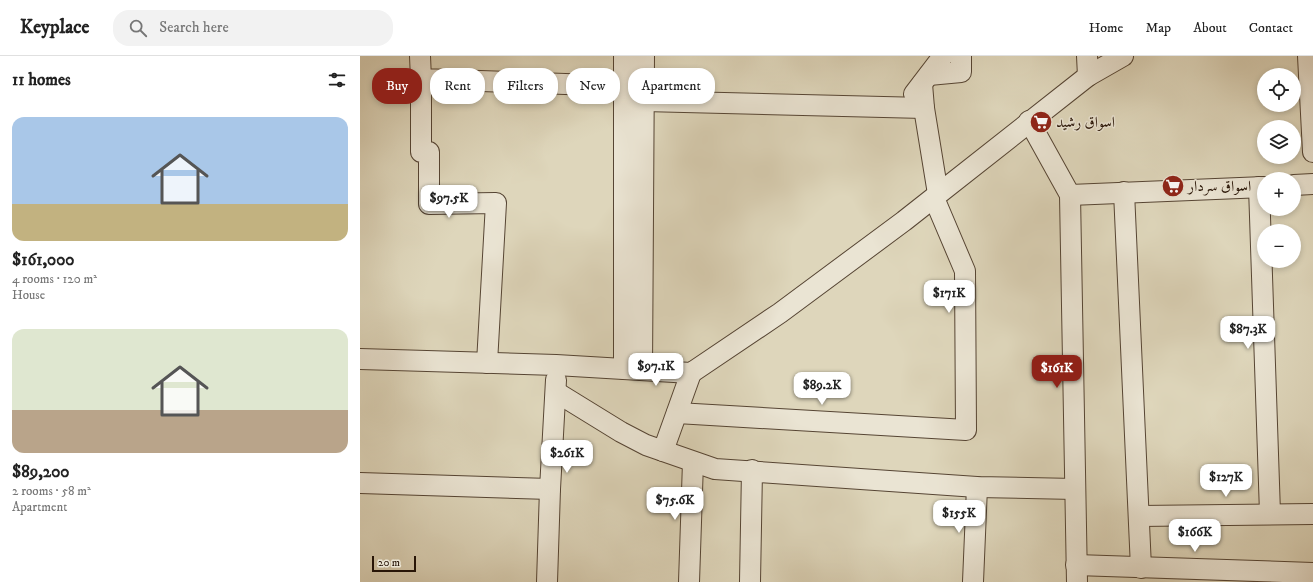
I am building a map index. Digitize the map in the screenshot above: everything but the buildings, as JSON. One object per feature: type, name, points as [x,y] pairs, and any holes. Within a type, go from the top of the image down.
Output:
[{"type":"street","points":[[420,56],[420,68]]},
{"type":"street","points":[[624,56],[623,86],[633,369]]},
{"type":"street","points":[[644,56],[644,68]]},
{"type":"street","points":[[903,108],[943,56]]},
{"type":"street","points":[[926,79],[961,72],[961,56]]},
{"type":"street","points":[[1087,56],[1088,76]]},
{"type":"street","points":[[663,452],[691,373],[780,314],[936,196],[1029,121],[1088,76],[1123,56]]},
{"type":"street","points":[[1308,56],[1313,152]]},
{"type":"street","points":[[422,79],[623,86]]},
{"type":"street","points":[[677,413],[966,430],[965,271],[936,196],[924,108],[926,79]]},
{"type":"street","points":[[715,103],[924,108]]},
{"type":"street","points":[[420,104],[421,152],[429,152],[429,204],[496,202],[488,363]]},
{"type":"street","points":[[633,369],[644,104]]},
{"type":"street","points":[[1029,121],[1070,195],[1076,574],[1141,568],[1313,573]]},
{"type":"street","points":[[1301,185],[1313,184]]},
{"type":"street","points":[[1070,195],[1257,187]]},
{"type":"street","points":[[1124,192],[1141,568]]},
{"type":"street","points":[[1262,216],[1270,513]]},
{"type":"street","points":[[360,359],[556,365],[691,373]]},
{"type":"street","points":[[547,582],[556,365]]},
{"type":"street","points":[[556,392],[620,432],[663,452],[714,469],[752,470],[977,487],[1075,489]]},
{"type":"street","points":[[689,582],[692,462]]},
{"type":"street","points":[[750,582],[752,470]]},
{"type":"street","points":[[360,483],[550,489]]},
{"type":"street","points":[[973,582],[977,487]]},
{"type":"street","points":[[1139,516],[1270,513],[1313,514]]},
{"type":"place","name":"اسواق رشيد","points":[[1041,122]]},
{"type":"place","name":"اسواق سردار","points":[[1173,186]]}]
